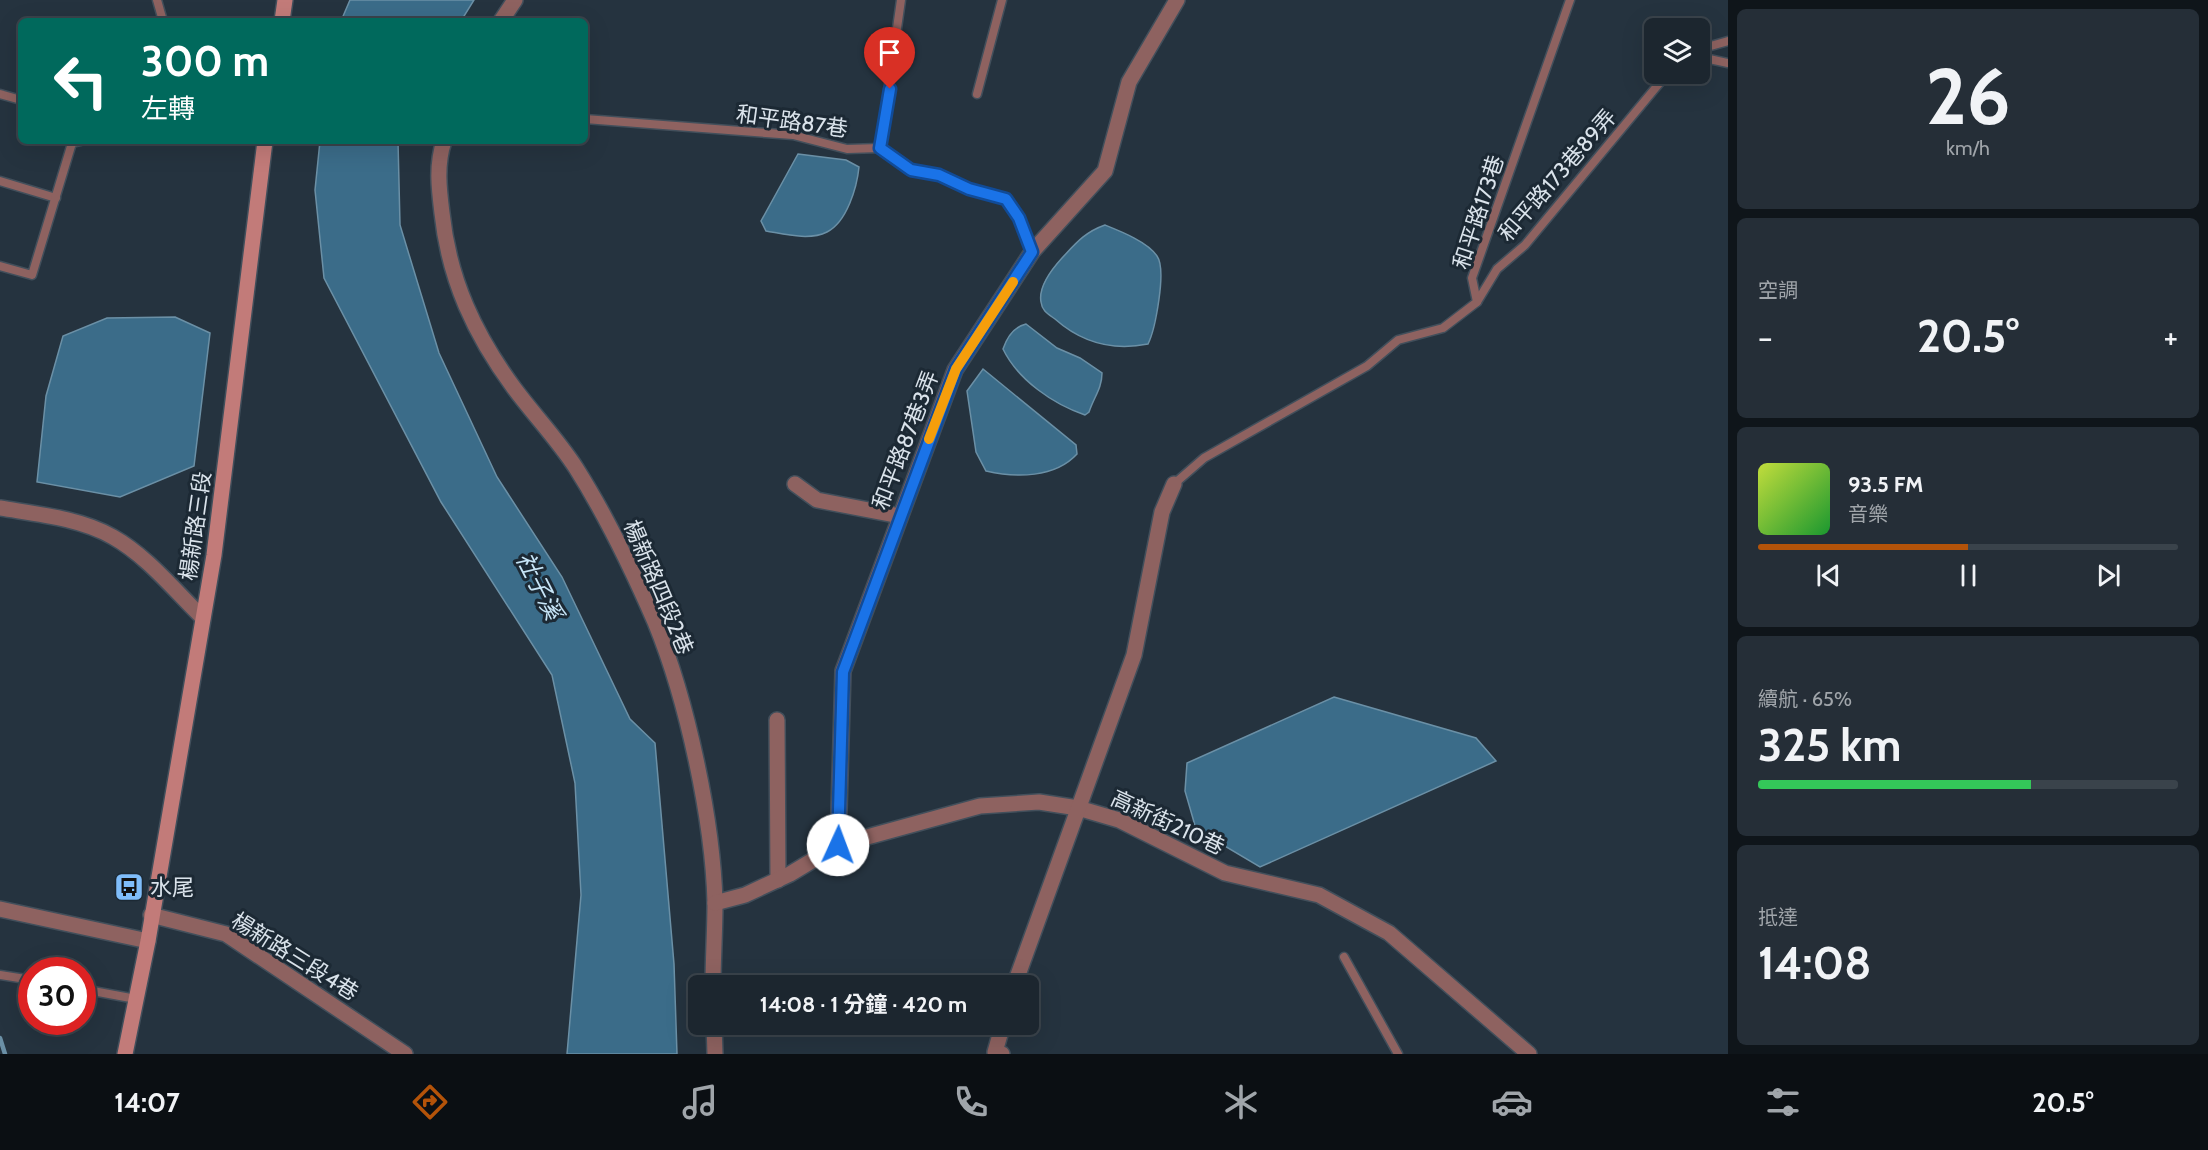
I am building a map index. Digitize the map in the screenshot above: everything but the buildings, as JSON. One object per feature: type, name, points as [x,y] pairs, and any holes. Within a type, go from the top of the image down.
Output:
[{"type":"main road","points":[[282,18],[285,0]]},
{"type":"main road","name":"楊新路三段","points":[[125,1054],[148,941],[214,555],[240,366],[265,144]]},
{"type":"street","points":[[503,18],[515,0]]},
{"type":"street","name":"和平路87巷3弄","points":[[838,845],[843,672],[956,369],[1032,252],[1105,171],[1129,82],[1177,0]]},
{"type":"street","name":"楊新路四段2巷","points":[[444,144],[438,180],[442,223],[445,244],[460,296],[479,337],[514,388],[575,467],[621,546],[656,626],[684,712],[709,834],[715,903],[712,975]]},
{"type":"street","points":[[795,484],[817,500],[900,516]]},
{"type":"street","points":[[1018,975],[1134,655],[1162,512],[1174,484]]},
{"type":"street","points":[[0,508],[60,519],[111,536],[130,549],[203,618]]},
{"type":"street","points":[[777,720],[778,880]]},
{"type":"street","name":"高新街210巷","points":[[715,903],[745,895],[778,880],[838,845],[980,806],[1039,802],[1078,808],[1119,820],[1225,873],[1319,895],[1389,933],[1529,1054]]},
{"type":"street","points":[[0,909],[148,941]]},
{"type":"street","name":"楊新路三段4巷","points":[[151,915],[226,934],[405,1054]]},
{"type":"street","points":[[714,1035],[715,1054]]},
{"type":"street","points":[[1000,1035],[995,1052],[1002,1054]]},
{"type":"lane","points":[[157,0],[162,18]]},
{"type":"lane","points":[[901,0],[880,148],[911,170],[939,175],[969,189],[1006,199],[1019,218],[1032,252]]},
{"type":"lane","points":[[977,94],[1002,0]]},
{"type":"lane","name":"和平路173巷","points":[[1174,484],[1204,458],[1367,366],[1398,340],[1443,328],[1465,314],[1477,302],[1472,278],[1570,0]]},
{"type":"lane","points":[[1710,46],[1728,41]]},
{"type":"lane","points":[[1710,59],[1728,63]]},
{"type":"lane","name":"和平路173巷89弄","points":[[1477,302],[1497,269],[1525,245],[1659,84]]},
{"type":"lane","points":[[0,94],[18,99]]},
{"type":"lane","name":"和平路87巷","points":[[588,119],[793,135],[847,149],[880,148]]},
{"type":"lane","points":[[70,144],[70,151]]},
{"type":"lane","points":[[0,266],[32,275],[72,144]]},
{"type":"lane","points":[[0,181],[56,198]]},
{"type":"lane","points":[[1344,957],[1398,1054]]},
{"type":"lane","points":[[0,975],[18,978]]},
{"type":"lane","points":[[96,992],[136,999]]},
{"type":"water","points":[[350,0],[474,0],[463,18],[342,18]]},
{"type":"water","name":"社子溪","points":[[320,144],[398,144],[400,225],[439,353],[497,477],[562,577],[630,719],[655,743],[674,964],[677,1054],[567,1054],[581,895],[575,783],[552,675],[441,502],[324,278],[315,190]]},
{"type":"water","points":[[798,154],[846,160],[859,167],[853,194],[845,212],[834,227],[820,235],[796,236],[766,231],[761,221]]},
{"type":"water","points":[[1105,225],[1147,246],[1157,256],[1160,263],[1159,300],[1148,344],[1122,346],[1098,343],[1065,327],[1043,308],[1042,290],[1054,267],[1081,238]]},
{"type":"water","points":[[175,317],[210,333],[194,466],[120,497],[37,482],[46,396],[63,336],[107,318]]},
{"type":"water","points":[[1026,324],[1057,348],[1080,358],[1102,373],[1101,383],[1089,412],[1085,415],[1038,390],[1027,381],[1010,360],[1003,349],[1006,340],[1014,330]]},
{"type":"water","points":[[983,369],[1076,445],[1077,454],[1058,468],[1046,472],[1010,475],[986,471],[976,452],[967,391]]},
{"type":"water","points":[[1334,697],[1476,738],[1496,761],[1260,867],[1196,829],[1185,791],[1187,763]]},
{"type":"waterway","points":[[0,1038],[5,1054]]},
{"type":"slow traffic","points":[[929,439],[956,369],[1013,282]]},
{"type":"place","name":"水尾","points":[[129,887]]},
{"type":"route","points":[[838,845],[843,672],[956,369],[1032,252],[1019,218],[1006,199],[969,189],[939,175],[911,170],[880,148],[890,89]]}]
